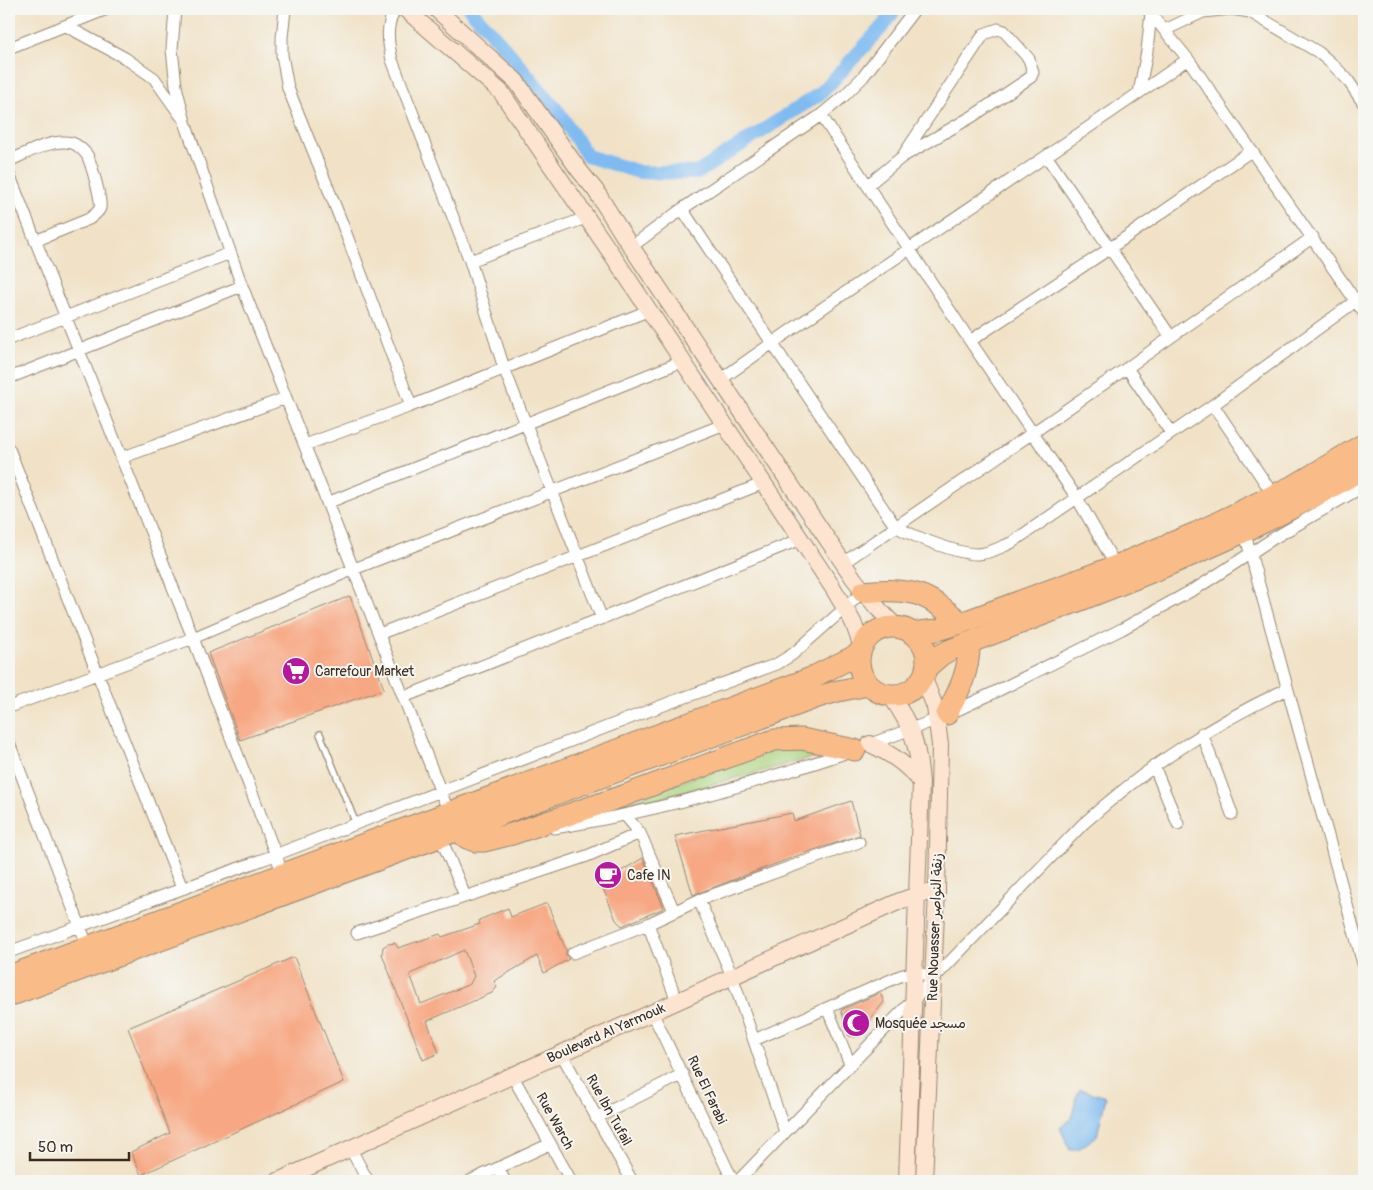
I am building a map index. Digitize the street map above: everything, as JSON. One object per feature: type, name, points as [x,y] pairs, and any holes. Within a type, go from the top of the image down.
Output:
[{"type":"highway","points":[[860,650],[860,671],[868,685],[882,694],[906,693],[919,683],[925,672],[965,633],[1196,533],[1297,484],[1364,444]]},
{"type":"highway","points":[[9,996],[448,826],[811,678],[860,650],[866,640],[879,630],[936,630],[965,633],[1125,583],[1244,530],[1325,490],[1364,468]]},
{"type":"highway","points":[[864,592],[901,590],[921,594],[938,604],[965,633],[966,672],[960,690],[942,716]]},
{"type":"highway","points":[[903,630],[922,644],[926,652],[925,672]]},
{"type":"highway","points":[[9,976],[88,947],[279,865],[448,826],[818,697],[868,685]]},
{"type":"highway","points":[[448,826],[475,841],[484,841],[512,834],[774,740],[802,739],[862,747]]},
{"type":"main road","points":[[405,9],[501,92],[650,310],[846,608],[853,622],[860,650]]},
{"type":"main road","points":[[436,9],[516,81],[596,191],[631,247],[843,563],[864,592],[903,630]]},
{"type":"main road","name":"Rue Nouasser زنقة النواصر","points":[[924,1181],[937,891],[942,716],[932,695],[925,672]]},
{"type":"main road","points":[[890,695],[903,714],[916,742],[921,782],[907,1181]]},
{"type":"main road","points":[[862,747],[898,759],[921,782]]},
{"type":"main road","name":"Boulevard Al Yarmouk","points":[[278,1181],[900,901],[937,891]]},
{"type":"street","points":[[9,48],[107,9]]},
{"type":"street","points":[[175,9],[172,49],[176,86],[184,122],[242,286],[441,792],[465,896]]},
{"type":"street","points":[[285,9],[282,55],[288,88],[342,223],[411,406]]},
{"type":"street","points":[[396,9],[390,17],[388,28],[389,50],[392,60],[470,261],[504,368],[602,619]]},
{"type":"street","points":[[631,247],[682,209],[821,114],[845,95],[863,77],[915,9]]},
{"type":"street","points":[[1165,30],[1203,12],[1231,9],[1250,12],[1318,52],[1347,79],[1364,104]]},
{"type":"street","points":[[1149,11],[1188,59],[1313,237],[1360,298],[1364,313]]},
{"type":"street","points":[[1139,93],[1147,51],[1149,11]]},
{"type":"street","points":[[66,26],[125,58],[154,78],[184,122]]},
{"type":"street","points":[[868,185],[902,157],[973,116],[1031,77],[1032,72],[1029,59],[1004,31],[998,29],[984,34],[902,157]]},
{"type":"street","points":[[720,380],[909,248],[1047,157],[1188,59]]},
{"type":"street","points":[[821,114],[970,341],[1077,498],[1116,566]]},
{"type":"street","points":[[9,161],[50,144],[62,142],[74,144],[81,148],[87,156],[100,200],[100,208],[89,219],[35,241]]},
{"type":"street","points":[[970,341],[1110,249],[1252,151]]},
{"type":"street","points":[[1047,157],[1171,338]]},
{"type":"street","points":[[9,174],[193,638],[279,865]]},
{"type":"street","points":[[682,209],[895,526],[962,552],[979,554],[1011,543],[1213,405],[1360,298]]},
{"type":"street","points":[[470,261],[588,218]]},
{"type":"street","points":[[843,563],[1171,338],[1313,237]]},
{"type":"street","points":[[9,339],[230,253]]},
{"type":"street","points":[[9,378],[78,349],[242,286]]},
{"type":"street","points":[[305,445],[411,406],[650,310]]},
{"type":"street","points":[[328,503],[683,361]]},
{"type":"street","points":[[1127,368],[1171,433]]},
{"type":"street","points":[[121,458],[286,398]]},
{"type":"street","points":[[1213,405],[1274,496]]},
{"type":"street","points":[[9,707],[193,638],[354,569],[725,424]]},
{"type":"street","points":[[9,449],[182,888]]},
{"type":"street","points":[[379,634],[764,483]]},
{"type":"street","points":[[512,834],[625,815],[732,788],[862,747],[911,729],[1044,668],[1149,615],[1200,586],[1274,538],[1364,486]]},
{"type":"street","points":[[1244,530],[1364,967]]},
{"type":"street","points":[[404,697],[801,539]]},
{"type":"street","points":[[9,952],[182,888],[279,865],[356,824],[676,700],[777,664],[793,654],[864,592]]},
{"type":"street","points":[[738,1181],[932,978],[1083,824],[1114,796],[1202,733],[1250,706],[1287,689]]},
{"type":"street","points":[[1202,733],[1232,814]]},
{"type":"street","points":[[9,743],[88,947]]},
{"type":"street","points":[[1154,766],[1178,824]]},
{"type":"street","points":[[625,815],[640,833],[674,911]]},
{"type":"street","points":[[357,933],[587,856],[640,833]]},
{"type":"street","points":[[573,953],[648,924],[699,900],[859,842]]},
{"type":"street","points":[[699,900],[732,976],[785,1132]]},
{"type":"street","points":[[648,924],[677,1001]]},
{"type":"street","points":[[754,1040],[894,978],[914,972],[932,978]]},
{"type":"street","points":[[827,1008],[850,1064]]},
{"type":"street","name":"Rue El Farabi","points":[[652,1012],[733,1181]]},
{"type":"street","name":"Rue Ibn Tufail","points":[[561,1053],[632,1181]]},
{"type":"street","points":[[596,1118],[683,1074]]},
{"type":"street","name":"Rue Warch","points":[[512,1076],[572,1181]]},
{"type":"street","points":[[470,1181],[550,1144]]},
{"type":"street","points":[[350,1148],[368,1181]]},
{"type":"street","points":[[498,1168],[505,1181]]},
{"type":"lane","points":[[320,734],[356,824]]},
{"type":"green space","points":[[779,745],[822,752],[817,756],[621,809],[618,806]]},
{"type":"water","points":[[1080,1089],[1106,1097],[1097,1136],[1080,1148],[1070,1150],[1060,1128],[1071,1119]]},
{"type":"building","name":"Carrefour Market","points":[[350,596],[384,689],[240,740],[208,653]]},
{"type":"building","points":[[851,801],[860,835],[802,854],[693,895],[675,836],[792,813],[794,821]]},
{"type":"building","points":[[643,858],[664,908],[622,926],[616,920],[601,883]]},
{"type":"building","points":[[547,903],[569,959],[544,973],[537,956],[494,981],[497,987],[492,993],[427,1021],[439,1053],[423,1060],[382,954],[383,947],[395,943],[398,948],[440,934],[442,937],[480,924],[479,920],[508,908],[511,917]],"holes":[[[464,950],[474,976],[470,984],[421,1004],[410,974]]]},
{"type":"building","points":[[294,957],[344,1082],[141,1175],[131,1152],[170,1133],[128,1028]]},
{"type":"building","name":"Mosquée مسجد","points":[[880,993],[884,1002],[856,1037],[849,1036],[841,1010]]},
{"type":"waterway","points":[[470,9],[560,114],[587,156],[639,172],[697,173],[821,93],[884,25],[895,9]]},
{"type":"place","name":"Carrefour Market","points":[[296,671]]},
{"type":"place","name":"Cafe IN","points":[[608,875]]},
{"type":"place","name":"Mosquée مسجد","points":[[856,1023]]}]
